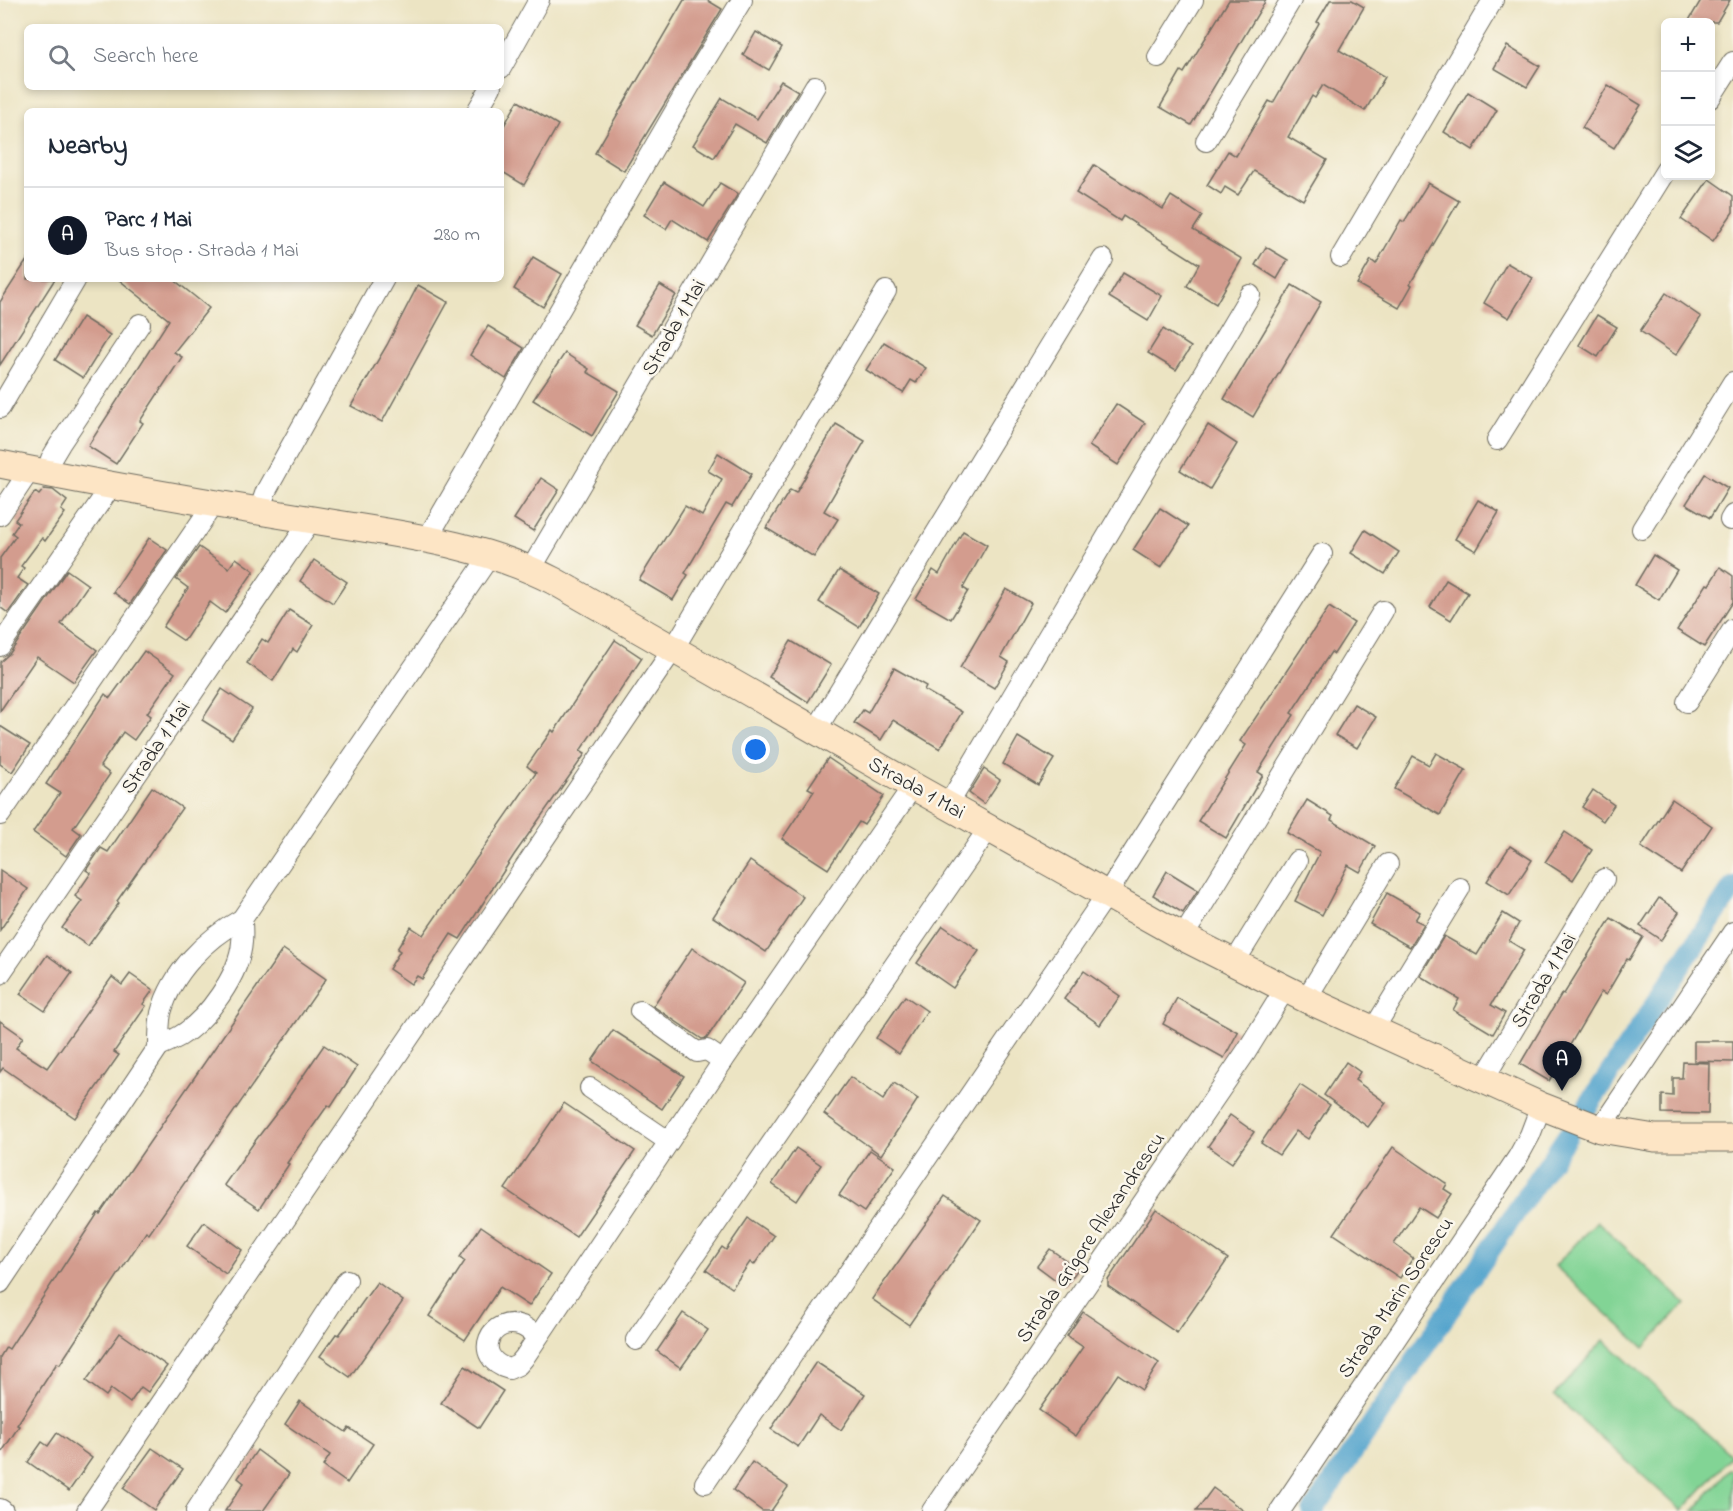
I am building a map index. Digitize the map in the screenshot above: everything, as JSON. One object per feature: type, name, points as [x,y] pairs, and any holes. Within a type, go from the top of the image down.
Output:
[{"type":"street","points":[[504,63],[539,0]]},
{"type":"street","points":[[427,539],[742,0]]},
{"type":"street","points":[[1158,57],[1193,0]]},
{"type":"street","points":[[1206,141],[1291,0]]},
{"type":"street","points":[[1341,257],[1493,0]]},
{"type":"street","points":[[1715,90],[1733,62]]},
{"type":"street","name":"Strada 1 Mai","points":[[531,569],[815,86]]},
{"type":"street","points":[[479,108],[489,90]]},
{"type":"street","points":[[1497,440],[1661,176]]},
{"type":"street","points":[[816,730],[1103,259]]},
{"type":"street","points":[[0,408],[74,282]]},
{"type":"street","points":[[259,511],[266,491],[382,282]]},
{"type":"street","points":[[87,1511],[674,648],[886,291]]},
{"type":"street","points":[[948,805],[1250,295]]},
{"type":"street","points":[[0,515],[51,459],[140,324]]},
{"type":"street","points":[[1642,529],[1733,382]]},
{"type":"street","name":"Strada 1 Mai","points":[[0,464],[214,504],[427,539],[491,554],[531,569],[1183,937],[1295,994],[1541,1106],[1600,1129],[1655,1138],[1733,1138]]},
{"type":"street","points":[[0,646],[112,485]]},
{"type":"street","points":[[0,814],[214,504]]},
{"type":"street","name":"Strada 1 Mai","points":[[0,974],[311,520]]},
{"type":"street","points":[[159,1046],[161,1014],[173,987],[203,947],[220,932],[242,919],[491,554]]},
{"type":"street","points":[[705,1483],[1107,894],[1322,554]]},
{"type":"street","points":[[1183,937],[1383,611]]},
{"type":"street","points":[[1687,702],[1733,629]]},
{"type":"street","points":[[538,1337],[668,1141],[913,786]]},
{"type":"street","points":[[636,1340],[989,828]]},
{"type":"street","points":[[1234,963],[1297,861]]},
{"type":"street","points":[[1295,994],[1388,864]]},
{"type":"street","name":"Strada 1 Mai","points":[[1483,1080],[1604,879]]},
{"type":"street","points":[[1373,1030],[1460,888]]},
{"type":"street","points":[[0,1283],[159,1046],[181,1035],[199,1020],[227,984],[238,963],[242,944],[242,919]]},
{"type":"street","points":[[1600,1129],[1733,932]]},
{"type":"street","name":"Strada Grigore Alexandrescu","points":[[932,1511],[1246,1052],[1295,994]]},
{"type":"street","points":[[640,1011],[697,1052],[707,1050],[723,1061]]},
{"type":"street","points":[[590,1088],[668,1141]]},
{"type":"street","name":"Strada Marin Sorescu","points":[[1280,1511],[1518,1157],[1530,1135],[1541,1106]]},
{"type":"street","points":[[196,1511],[347,1280]]},
{"type":"green space","points":[[1597,1221],[1685,1303],[1644,1348],[1555,1266]]},
{"type":"green space","points":[[1604,1340],[1732,1456],[1682,1511],[1554,1395]]},
{"type":"green space","points":[[1730,1469],[1733,1472],[1733,1511],[1693,1511]]},
{"type":"building","points":[[684,0],[707,0],[722,9],[624,171],[595,153]]},
{"type":"building","points":[[1229,0],[1266,0],[1191,125],[1160,107],[1181,71],[1184,73]]},
{"type":"building","points":[[1330,0],[1352,0],[1364,7],[1339,50],[1385,77],[1365,111],[1323,85],[1315,98],[1312,96],[1288,137],[1327,160],[1303,200],[1254,171],[1238,195],[1225,187],[1221,194],[1207,185],[1228,151],[1236,156],[1269,101],[1273,103]]},
{"type":"building","points":[[1701,0],[1730,0],[1717,22],[1715,18],[1690,18]]},
{"type":"building","points":[[756,32],[782,47],[769,70],[743,55]]},
{"type":"building","points":[[1507,46],[1540,66],[1527,87],[1494,68]]},
{"type":"building","points":[[781,81],[798,91],[767,143],[735,124],[714,158],[693,145],[722,98],[757,119]]},
{"type":"building","points":[[1608,85],[1641,105],[1614,148],[1582,128]]},
{"type":"building","points":[[1468,92],[1497,110],[1473,150],[1444,132]]},
{"type":"building","points":[[518,101],[558,125],[524,185],[504,173],[504,126]]},
{"type":"building","points":[[1094,165],[1163,209],[1171,196],[1202,216],[1193,230],[1242,259],[1216,304],[1187,286],[1199,264],[1123,216],[1120,221],[1076,193]]},
{"type":"building","points":[[1708,180],[1733,196],[1733,212],[1713,241],[1681,219]]},
{"type":"building","points":[[664,182],[704,207],[720,183],[738,194],[708,242],[672,219],[666,229],[644,215]]},
{"type":"building","points":[[1428,183],[1459,201],[1410,284],[1412,285],[1399,308],[1357,284],[1371,260],[1376,264],[1401,220],[1404,222]]},
{"type":"building","points":[[1266,247],[1288,260],[1277,279],[1255,265]]},
{"type":"building","points":[[533,257],[562,274],[543,307],[514,289]]},
{"type":"building","points":[[1507,263],[1533,278],[1509,318],[1484,303]]},
{"type":"building","points":[[24,265],[24,282],[53,282],[0,365],[0,302]]},
{"type":"building","points":[[1123,273],[1162,296],[1148,321],[1109,297]]},
{"type":"building","points":[[122,282],[177,282],[209,308],[174,352],[182,357],[140,421],[143,423],[116,464],[88,446],[169,320]]},
{"type":"building","points":[[418,285],[448,302],[382,422],[351,406],[387,345]]},
{"type":"building","points":[[660,285],[676,295],[652,335],[635,325]]},
{"type":"building","points":[[1292,285],[1321,302],[1253,417],[1224,399]]},
{"type":"building","points":[[1666,293],[1701,317],[1676,355],[1640,331]]},
{"type":"building","points":[[1597,315],[1617,327],[1598,357],[1579,345]]},
{"type":"building","points":[[82,317],[110,335],[83,378],[55,360]]},
{"type":"building","points":[[488,326],[524,348],[506,379],[470,355]]},
{"type":"building","points":[[1163,329],[1191,347],[1176,370],[1148,353]]},
{"type":"building","points":[[884,342],[926,368],[916,383],[911,380],[903,393],[866,370]]},
{"type":"building","points":[[565,353],[589,369],[587,372],[619,391],[592,436],[533,400]]},
{"type":"building","points":[[1116,404],[1145,423],[1118,465],[1089,446]]},
{"type":"building","points":[[836,424],[865,441],[824,511],[838,519],[814,557],[766,528],[790,490],[796,493]]},
{"type":"building","points":[[1208,425],[1237,444],[1210,489],[1180,470]]},
{"type":"building","points":[[718,453],[752,474],[732,507],[726,504],[685,573],[688,575],[673,600],[639,580],[685,506],[702,516],[722,479],[708,471]]},
{"type":"building","points":[[1705,474],[1728,488],[1710,518],[1686,504]]},
{"type":"building","points":[[541,478],[559,490],[533,531],[514,519]]},
{"type":"building","points":[[44,489],[53,490],[67,501],[61,510],[65,513],[45,541],[42,538],[21,566],[24,568],[17,578],[28,585],[8,613],[0,607],[0,558],[16,536],[12,533],[19,523],[15,520],[35,492],[39,495]]},
{"type":"building","points":[[1478,500],[1499,512],[1476,551],[1455,539]]},
{"type":"building","points":[[1160,508],[1188,526],[1161,568],[1133,550]]},
{"type":"building","points":[[1365,530],[1399,552],[1385,574],[1351,553]]},
{"type":"building","points":[[963,531],[987,545],[963,588],[968,591],[951,619],[916,599],[933,570],[939,574]]},
{"type":"building","points":[[149,538],[167,550],[130,604],[113,592]]},
{"type":"building","points":[[199,547],[229,568],[236,558],[254,571],[225,613],[210,602],[184,641],[163,627],[188,588],[176,579]]},
{"type":"building","points":[[1653,555],[1677,570],[1659,600],[1635,585]]},
{"type":"building","points":[[314,560],[347,582],[333,603],[300,581]]},
{"type":"building","points":[[1720,567],[1733,576],[1733,602],[1704,647],[1677,630]]},
{"type":"building","points":[[67,570],[88,585],[61,624],[97,650],[74,682],[37,657],[0,711],[0,662],[10,653]]},
{"type":"building","points":[[839,570],[879,594],[859,627],[819,602]]},
{"type":"building","points":[[1446,580],[1468,593],[1451,620],[1430,607]]},
{"type":"building","points":[[1006,589],[1031,603],[1001,657],[1009,662],[994,688],[960,668]]},
{"type":"building","points":[[1329,607],[1354,623],[1334,654],[1331,652],[1291,713],[1294,715],[1258,772],[1263,775],[1226,838],[1198,821],[1246,745],[1240,741]]},
{"type":"building","points":[[289,610],[313,625],[297,652],[293,649],[273,681],[247,663],[262,639],[268,643]]},
{"type":"building","points":[[615,640],[642,658],[580,751],[585,754],[514,855],[460,939],[451,934],[422,979],[417,976],[411,984],[389,969],[400,951],[397,949],[411,927],[423,935],[536,773],[527,766],[552,730],[554,732]]},
{"type":"building","points":[[791,641],[831,665],[808,702],[769,677]]},
{"type":"building","points":[[144,651],[175,673],[147,713],[151,716],[134,740],[123,732],[100,766],[110,774],[73,828],[81,834],[66,856],[33,832],[60,793],[46,784],[105,694],[110,698]]},
{"type":"building","points":[[894,668],[926,686],[924,690],[962,712],[940,749],[893,720],[881,740],[854,723],[863,710],[868,713]]},
{"type":"building","points":[[222,689],[252,709],[232,739],[202,720]]},
{"type":"building","points":[[1354,704],[1376,717],[1357,748],[1335,735]]},
{"type":"building","points":[[0,726],[30,745],[12,772],[0,764]]},
{"type":"building","points":[[1018,737],[1054,759],[1038,785],[1003,764]]},
{"type":"building","points":[[1436,753],[1466,770],[1440,815],[1394,789],[1413,756],[1429,765]]},
{"type":"building","points":[[828,758],[884,796],[864,825],[859,822],[828,869],[782,839],[814,791],[808,788]]},
{"type":"building","points":[[984,769],[1000,780],[984,804],[969,793]]},
{"type":"building","points":[[152,787],[182,808],[88,946],[62,928],[82,901],[75,896],[91,873],[86,870],[101,848],[108,852]]},
{"type":"building","points":[[1593,790],[1614,805],[1603,821],[1582,807]]},
{"type":"building","points":[[1672,799],[1712,826],[1681,873],[1641,847]]},
{"type":"building","points":[[1307,800],[1333,816],[1331,820],[1375,846],[1360,872],[1348,865],[1322,915],[1295,901],[1320,852],[1287,833]]},
{"type":"building","points":[[1565,832],[1592,850],[1573,880],[1545,862]]},
{"type":"building","points":[[1510,846],[1532,860],[1509,895],[1487,881]]},
{"type":"building","points":[[750,861],[803,897],[766,952],[713,917]]},
{"type":"building","points":[[0,870],[28,889],[0,930]]},
{"type":"building","points":[[1167,871],[1198,890],[1183,913],[1153,895]]},
{"type":"building","points":[[1387,893],[1420,912],[1415,920],[1424,924],[1410,947],[1370,924]]},
{"type":"building","points":[[1659,898],[1679,912],[1661,940],[1640,926]]},
{"type":"building","points":[[1503,913],[1519,923],[1509,941],[1524,950],[1491,1005],[1505,1013],[1493,1034],[1453,1010],[1459,999],[1420,976],[1444,936],[1477,955]]},
{"type":"building","points":[[1611,918],[1643,937],[1606,995],[1601,992],[1549,1081],[1520,1064],[1562,993],[1564,994]]},
{"type":"building","points":[[943,926],[979,951],[953,988],[917,963]]},
{"type":"building","points":[[692,948],[744,983],[707,1038],[702,1039],[653,1006]]},
{"type":"building","points":[[283,949],[326,979],[149,1234],[146,1232],[60,1364],[57,1363],[0,1455],[0,1357],[6,1347],[9,1349],[98,1213],[100,1214]]},
{"type":"building","points":[[47,955],[72,973],[45,1011],[20,994]]},
{"type":"building","points":[[1084,971],[1120,996],[1100,1025],[1064,999]]},
{"type":"building","points":[[130,974],[153,990],[143,1004],[146,1006],[114,1052],[119,1055],[75,1118],[3,1068],[0,1072],[0,1021],[23,1037],[16,1048],[47,1068],[112,977],[122,985]]},
{"type":"building","points":[[905,996],[927,1011],[899,1054],[876,1038]]},
{"type":"building","points":[[1177,998],[1238,1032],[1224,1058],[1163,1024]]},
{"type":"building","points":[[613,1030],[684,1076],[662,1109],[592,1061]]},
{"type":"building","points":[[1694,1041],[1733,1041],[1733,1062],[1694,1061]]},
{"type":"building","points":[[324,1045],[357,1067],[331,1107],[328,1105],[287,1163],[289,1164],[259,1209],[224,1185]]},
{"type":"building","points":[[1346,1062],[1360,1072],[1355,1080],[1386,1103],[1368,1127],[1324,1095]]},
{"type":"building","points":[[1683,1062],[1709,1063],[1708,1114],[1662,1113],[1662,1095],[1673,1096],[1673,1078],[1682,1078]]},
{"type":"building","points":[[850,1077],[883,1100],[894,1083],[918,1099],[881,1155],[824,1114]]},
{"type":"building","points":[[1300,1085],[1330,1105],[1308,1139],[1296,1131],[1279,1155],[1261,1143]]},
{"type":"building","points":[[564,1103],[635,1151],[576,1237],[505,1189]]},
{"type":"building","points":[[1230,1115],[1254,1132],[1232,1163],[1208,1146]]},
{"type":"building","points":[[1393,1147],[1447,1184],[1444,1189],[1452,1194],[1436,1218],[1419,1207],[1394,1244],[1413,1258],[1400,1278],[1334,1234]]},
{"type":"building","points":[[796,1148],[821,1165],[797,1201],[772,1184]]},
{"type":"building","points":[[870,1150],[895,1167],[864,1212],[839,1195]]},
{"type":"building","points":[[945,1196],[981,1220],[909,1325],[872,1299]]},
{"type":"building","points":[[1156,1209],[1228,1259],[1177,1333],[1108,1286],[1108,1280]]},
{"type":"building","points":[[748,1218],[774,1236],[754,1265],[750,1262],[732,1288],[706,1270],[722,1247],[726,1250]]},
{"type":"building","points":[[204,1222],[242,1250],[226,1274],[187,1246]]},
{"type":"building","points":[[481,1226],[551,1274],[529,1306],[500,1287],[465,1340],[429,1316],[465,1261],[460,1257]]},
{"type":"building","points":[[1050,1249],[1078,1269],[1065,1287],[1037,1266]]},
{"type":"building","points":[[377,1282],[403,1301],[350,1377],[320,1356],[336,1334],[339,1335]]},
{"type":"building","points":[[1083,1312],[1159,1363],[1142,1390],[1118,1374],[1076,1436],[1039,1410],[1083,1347],[1067,1336]]},
{"type":"building","points":[[683,1313],[708,1330],[681,1368],[657,1351]]},
{"type":"building","points":[[120,1333],[167,1366],[148,1392],[141,1387],[130,1403],[111,1389],[106,1396],[86,1381]]},
{"type":"building","points":[[816,1362],[865,1394],[841,1430],[819,1415],[798,1447],[771,1429]]},
{"type":"building","points":[[465,1366],[503,1391],[479,1428],[441,1403]]},
{"type":"building","points":[[300,1401],[346,1432],[349,1428],[373,1444],[347,1483],[323,1466],[330,1455],[285,1424]]},
{"type":"building","points":[[57,1433],[92,1458],[69,1491],[28,1462],[42,1442],[48,1446]]},
{"type":"building","points":[[152,1448],[183,1469],[154,1510],[123,1488]]},
{"type":"building","points":[[257,1450],[289,1474],[263,1511],[225,1511],[244,1483],[238,1478]]},
{"type":"building","points":[[752,1462],[788,1487],[771,1511],[762,1511],[733,1490]]},
{"type":"building","points":[[1213,1488],[1244,1511],[1196,1511]]},
{"type":"waterway","points":[[1588,1106],[1733,887]]},
{"type":"waterway","points":[[1313,1511],[1568,1135]]},
{"type":"place","name":"Parc 1 Mai","points":[[1562,1091]]}]
